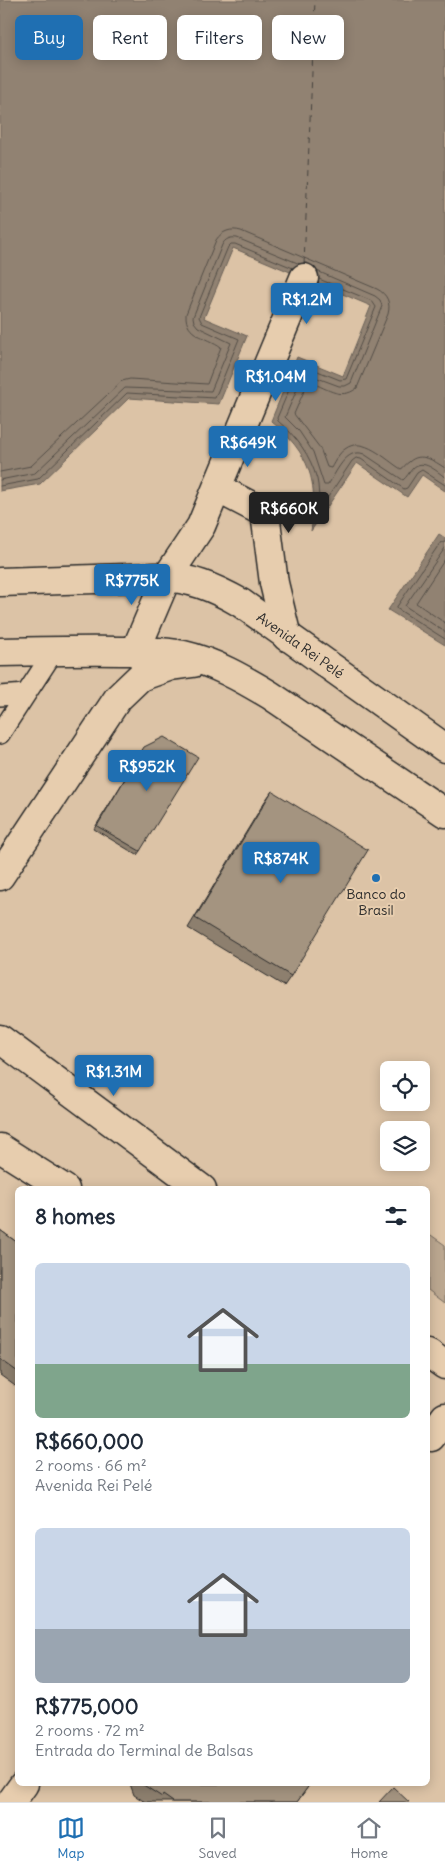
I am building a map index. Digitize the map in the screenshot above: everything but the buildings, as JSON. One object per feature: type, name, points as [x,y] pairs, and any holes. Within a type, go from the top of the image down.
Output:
[{"type":"main road","points":[[135,652],[154,577],[201,526],[304,278]]},
{"type":"main road","points":[[217,488],[265,513],[274,582],[287,637]]},
{"type":"main road","name":"Avenida Rei Pelé","points":[[0,582],[178,577],[199,583],[222,592],[241,603],[445,748]]},
{"type":"main road","points":[[0,652],[162,652],[184,655],[243,679],[270,695],[445,813]]},
{"type":"main road","points":[[0,876],[118,698],[140,677],[171,666],[203,662]]},
{"type":"main road","points":[[0,1039],[184,1184]]},
{"type":"main road","points":[[0,1148],[61,1186]]},
{"type":"main road","points":[[430,1354],[445,1365]]},
{"type":"main road","points":[[10,1802],[22,1786]]},
{"type":"lane","points":[[0,734],[54,651]]},
{"type":"lane","points":[[0,696],[26,694]]},
{"type":"shaded area","points":[[430,1234],[445,1245],[445,1303],[430,1292]]},
{"type":"water","points":[[0,0],[445,0],[445,491],[422,475],[407,497],[357,463],[311,531],[314,497],[309,470],[295,445],[271,421],[297,357],[343,376],[371,306],[233,248],[204,318],[247,336],[219,404],[129,398],[40,484],[0,491]]},
{"type":"water","points":[[439,534],[445,538],[445,645],[388,610]]},
{"type":"ferry route","points":[[304,264],[315,0]]},
{"type":"place","name":"Banco do Brasil","points":[[376,878]]}]
